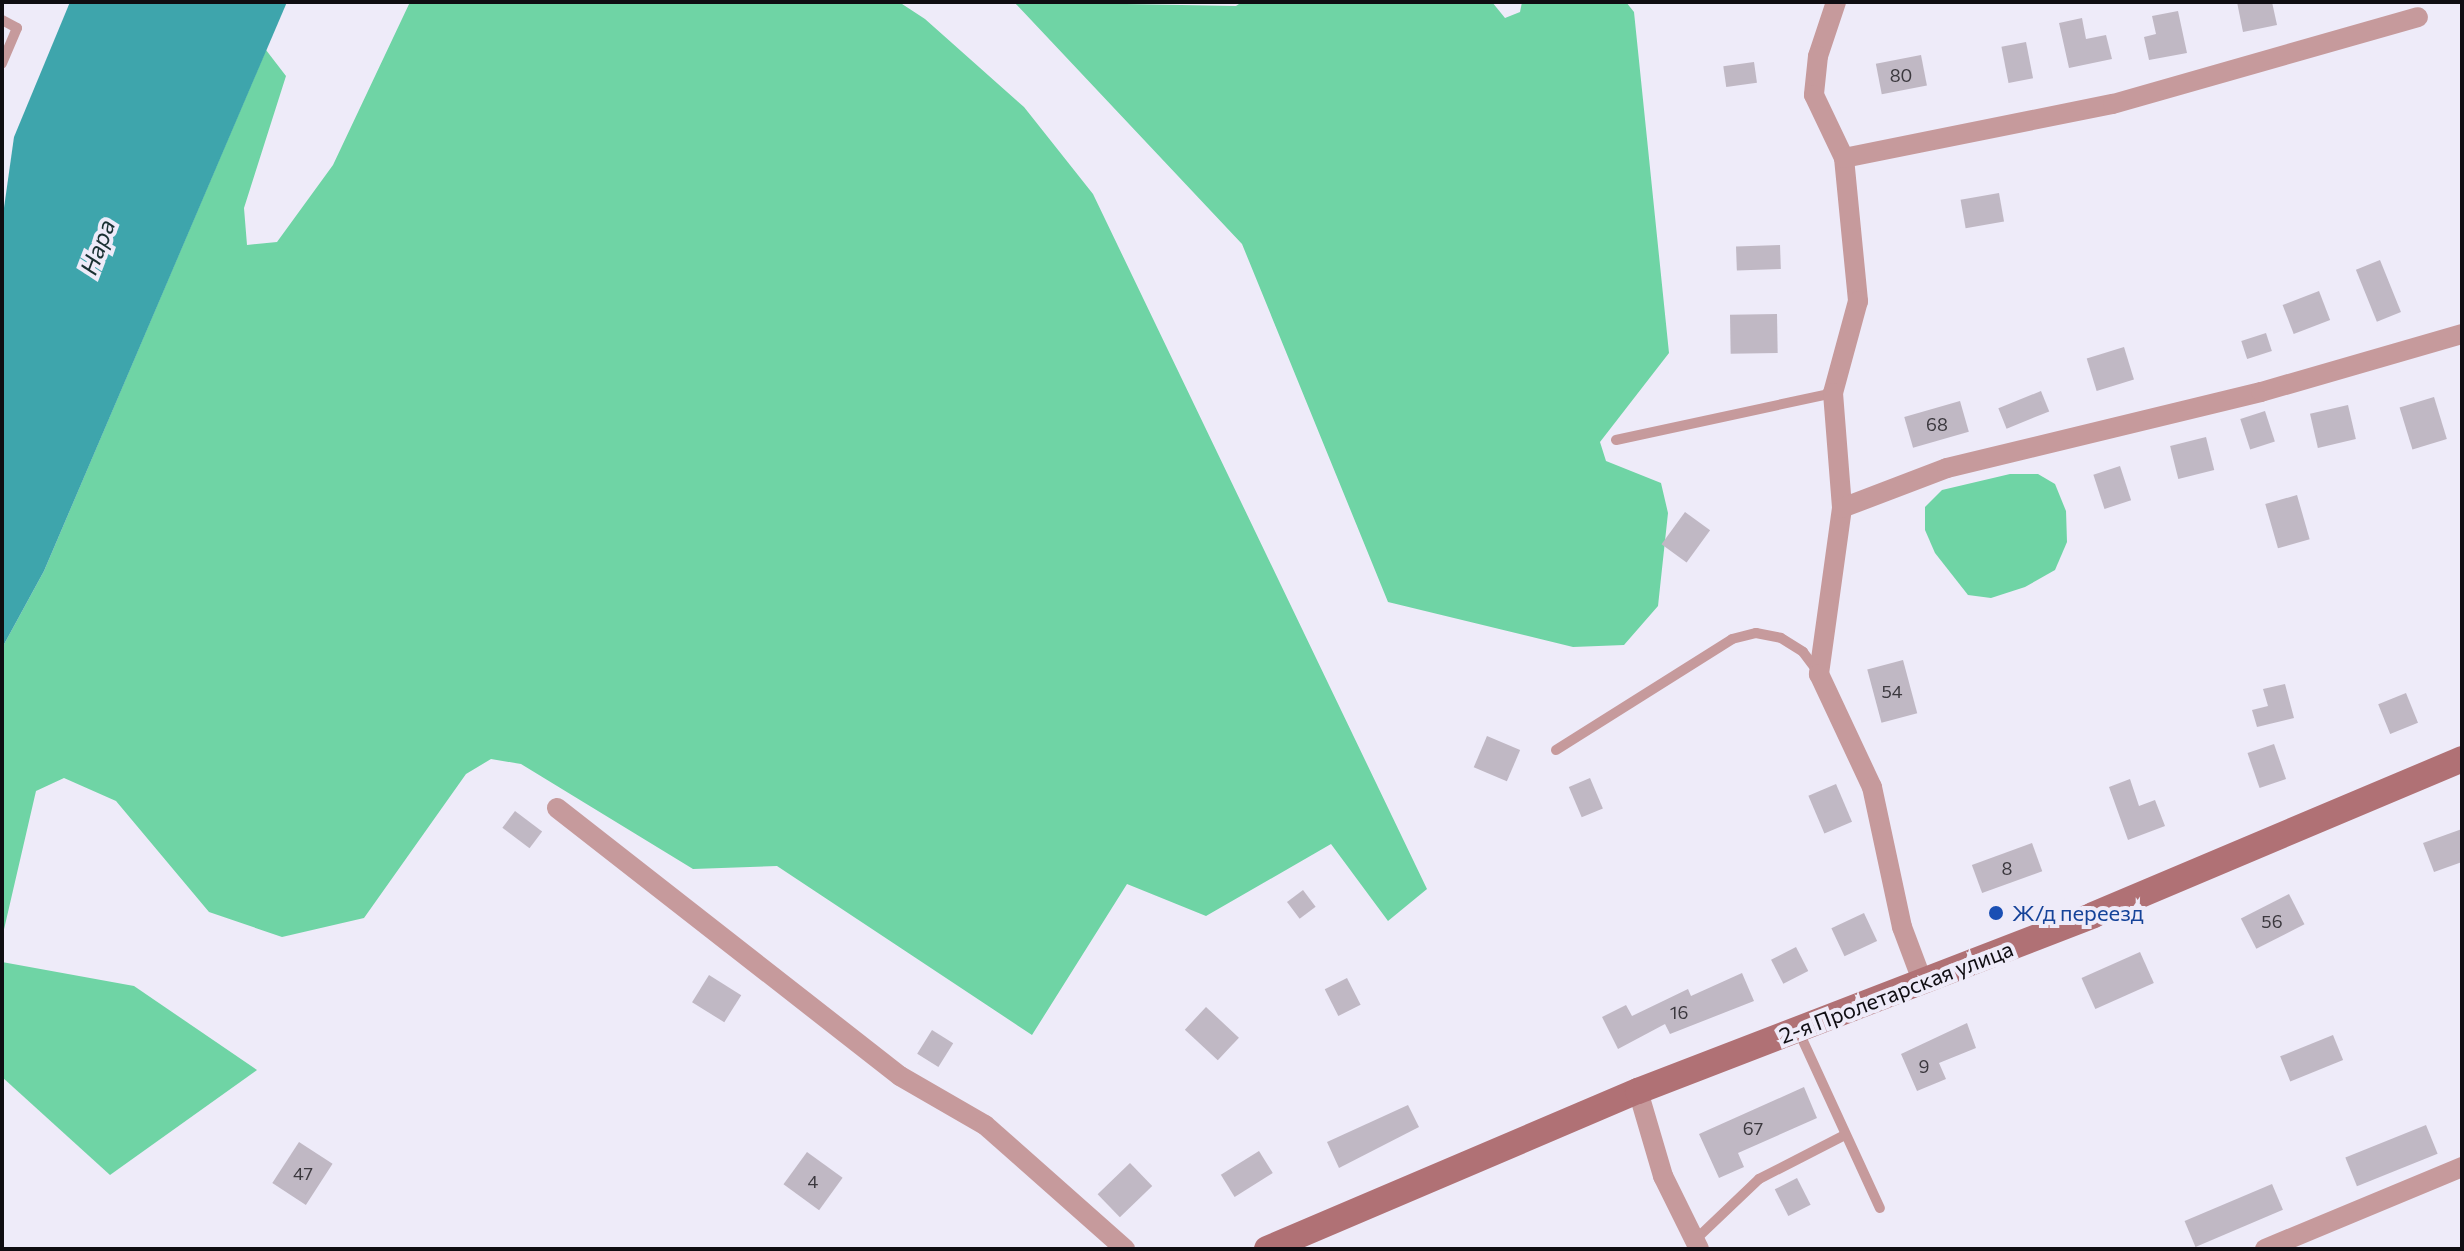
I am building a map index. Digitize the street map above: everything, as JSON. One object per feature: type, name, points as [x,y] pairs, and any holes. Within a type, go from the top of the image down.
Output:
[{"type":"main road","name":"2-я Пролетарская улица","points":[[1267,1249],[1638,1091],[1923,983],[2462,759]]},
{"type":"street","points":[[1836,2],[1818,56],[1814,95],[1844,158],[1858,301],[1833,393],[1842,508],[1819,674],[1872,787],[1896,903],[1923,983]]},
{"type":"street","points":[[1844,158],[2113,104],[2418,17]]},
{"type":"street","points":[[1842,508],[1947,468],[2261,392],[2462,334]]},
{"type":"street","points":[[557,808],[900,1076],[985,1125],[1125,1249]]},
{"type":"street","points":[[1638,1091],[1663,1176],[1697,1245]]},
{"type":"street","points":[[2265,1249],[2462,1167]]},
{"type":"lane","points":[[2,20],[17,28],[2,64]]},
{"type":"lane","points":[[1616,440],[1833,393]]},
{"type":"lane","points":[[1556,750],[1732,639],[1756,633],[1781,638],[1803,652],[1819,674]]},
{"type":"lane","points":[[1798,1030],[1880,1208]]},
{"type":"lane","points":[[1697,1245],[1759,1179],[1845,1135]]},
{"type":"green space","points":[[410,2],[899,2],[925,19],[1024,107],[1093,194],[1427,889],[1388,921],[1331,844],[1206,916],[1127,884],[1032,1035],[777,866],[693,869],[521,764],[491,759],[466,774],[364,918],[282,937],[209,912],[116,801],[64,778],[36,791],[2,938],[2,648],[44,571],[266,50],[286,76],[244,208],[247,245],[277,242],[333,165]]},
{"type":"green space","points":[[1014,2],[1236,6],[1242,2],[1492,2],[1505,18],[1520,12],[1522,2],[1626,2],[1634,12],[1669,353],[1600,442],[1606,461],[1661,483],[1668,513],[1658,606],[1624,645],[1573,647],[1388,602],[1242,244]]},
{"type":"green space","points":[[2010,474],[2038,474],[2055,484],[2066,511],[2067,542],[2055,570],[2025,587],[1991,598],[1968,595],[1935,553],[1925,530],[1925,507],[1942,490]]},
{"type":"green space","points":[[2,962],[134,986],[257,1070],[110,1175],[2,1077]]},
{"type":"water","name":"Нара","points":[[70,2],[287,2],[44,571],[2,648],[2,222],[14,137]]},
{"type":"building","points":[[2237,2],[2272,2],[2277,25],[2243,32]]},
{"type":"building","points":[[2178,11],[2187,53],[2149,60],[2144,37],[2156,34],[2152,16]]},
{"type":"building","points":[[2082,18],[2086,39],[2106,35],[2112,59],[2069,68],[2059,23]]},
{"type":"building","points":[[2026,42],[2033,78],[2009,83],[2001,47]]},
{"type":"building","points":[[1921,55],[1927,85],[1882,94],[1876,64]]},
{"type":"building","points":[[1754,62],[1757,83],[1726,87],[1723,66]]},
{"type":"building","points":[[1999,193],[2004,222],[1966,228],[1961,200]]},
{"type":"building","points":[[1780,245],[1781,269],[1737,271],[1736,247]]},
{"type":"building","points":[[2380,260],[2401,312],[2377,322],[2356,270]]},
{"type":"building","points":[[2319,291],[2330,320],[2294,334],[2283,305]]},
{"type":"building","points":[[1777,314],[1778,353],[1731,354],[1730,315]]},
{"type":"building","points":[[2266,333],[2272,351],[2247,359],[2241,341]]},
{"type":"building","points":[[2124,347],[2134,380],[2097,391],[2087,358]]},
{"type":"building","points":[[2041,391],[2049,411],[2007,429],[1998,408]]},
{"type":"building","points":[[2434,397],[2447,439],[2412,450],[2400,408]]},
{"type":"building","points":[[1960,401],[1969,432],[1913,448],[1904,417]]},
{"type":"building","points":[[2348,405],[2356,439],[2318,448],[2310,414]]},
{"type":"building","points":[[2265,411],[2275,441],[2250,449],[2240,419]]},
{"type":"building","points":[[2206,437],[2214,470],[2178,479],[2170,446]]},
{"type":"building","points":[[2120,466],[2131,500],[2104,509],[2093,475]]},
{"type":"building","points":[[2297,495],[2310,539],[2278,548],[2265,504]]},
{"type":"building","points":[[1685,512],[1710,530],[1687,563],[1661,544]]},
{"type":"building","points":[[1903,660],[1917,713],[1881,723],[1867,670]]},
{"type":"building","points":[[2285,684],[2294,718],[2257,727],[2252,710],[2268,706],[2263,689]]},
{"type":"building","points":[[2406,693],[2418,723],[2390,734],[2378,704]]},
{"type":"building","points":[[1487,736],[1520,750],[1507,781],[1474,767]]},
{"type":"building","points":[[2274,744],[2286,779],[2260,788],[2248,753]]},
{"type":"building","points":[[1590,778],[1603,808],[1582,817],[1569,787]]},
{"type":"building","points":[[2130,779],[2139,806],[2155,800],[2165,826],[2128,840],[2109,787]]},
{"type":"building","points":[[1836,784],[1852,822],[1824,833],[1808,796]]},
{"type":"building","points":[[515,811],[542,831],[530,848],[502,828]]},
{"type":"building","points":[[2462,829],[2462,862],[2434,872],[2423,843]]},
{"type":"building","points":[[2032,843],[2042,871],[1982,893],[1972,865]]},
{"type":"building","points":[[1303,890],[1316,907],[1300,919],[1287,902]]},
{"type":"building","points":[[2289,894],[2304,924],[2256,949],[2241,919]]},
{"type":"building","points":[[1864,913],[1877,941],[1844,956],[1831,928]]},
{"type":"building","points":[[1796,947],[1808,971],[1783,984],[1771,960]]},
{"type":"building","points":[[2140,952],[2154,983],[2095,1009],[2082,978]]},
{"type":"building","points":[[1742,973],[1754,1001],[1670,1034],[1665,1024],[1618,1049],[1602,1017],[1626,1005],[1632,1016],[1688,989],[1691,996]]},
{"type":"building","points":[[709,975],[741,995],[724,1022],[692,1002]]},
{"type":"building","points":[[1347,978],[1361,1005],[1338,1016],[1325,989]]},
{"type":"building","points":[[1206,1007],[1239,1038],[1218,1060],[1185,1030]]},
{"type":"building","points":[[1967,1023],[1976,1048],[1939,1063],[1946,1079],[1917,1091],[1901,1054]]},
{"type":"building","points":[[932,1030],[953,1043],[938,1067],[917,1054]]},
{"type":"building","points":[[2333,1035],[2343,1060],[2290,1081],[2280,1056]]},
{"type":"building","points":[[1804,1087],[1817,1118],[1738,1153],[1744,1167],[1719,1178],[1699,1134]]},
{"type":"building","points":[[1408,1105],[1419,1127],[1339,1168],[1327,1142]]},
{"type":"building","points":[[2426,1125],[2438,1154],[2357,1186],[2345,1158]]},
{"type":"building","points":[[299,1142],[333,1164],[306,1205],[272,1183]]},
{"type":"building","points":[[1259,1151],[1273,1173],[1235,1197],[1221,1175]]},
{"type":"building","points":[[807,1152],[843,1178],[819,1210],[783,1184]]},
{"type":"building","points":[[1130,1163],[1152,1186],[1120,1217],[1098,1194]]},
{"type":"building","points":[[1797,1178],[1811,1205],[1788,1216],[1775,1189]]},
{"type":"building","points":[[2272,1184],[2283,1210],[2195,1247],[2185,1221]]},
{"type":"place","name":"Ж/д переезд","points":[[1996,913]]}]
